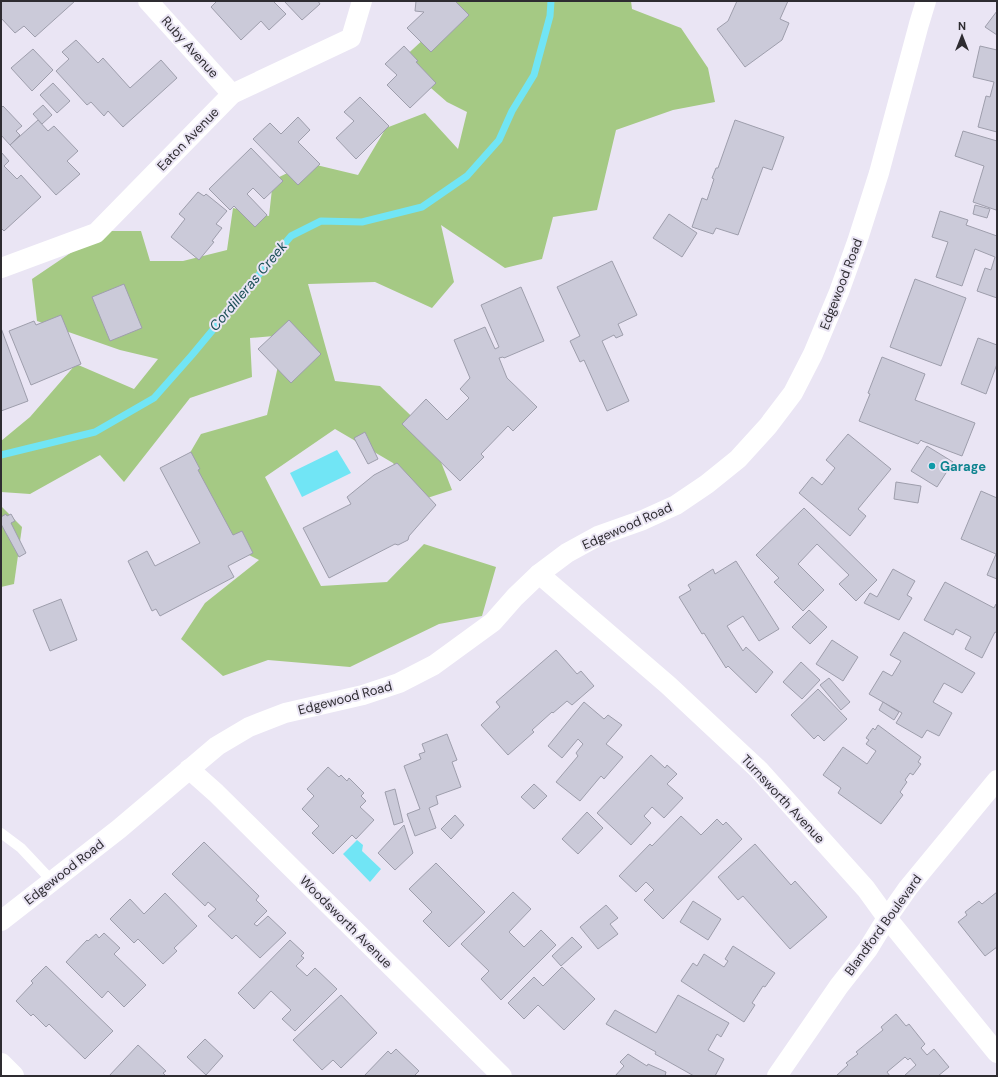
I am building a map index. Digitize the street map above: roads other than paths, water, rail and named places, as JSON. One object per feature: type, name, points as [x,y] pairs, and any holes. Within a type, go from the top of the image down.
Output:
[{"type":"main road","points":[[1,1064],[13,1076]]},
{"type":"street","name":"Ruby Avenue","points":[[148,1],[232,94]]},
{"type":"street","name":"Eaton Avenue","points":[[1,268],[96,233],[232,94],[351,38],[362,1]]},
{"type":"street","name":"Edgewood Road","points":[[1,921],[119,829],[217,746],[248,727],[285,713],[363,695],[399,683],[434,665],[493,622],[515,597],[539,574],[567,553],[598,536],[642,520],[669,508],[707,484],[738,459],[768,426],[793,393],[814,354],[857,242],[879,173],[926,1]]},
{"type":"street","name":"Turnsworth Avenue","points":[[539,574],[668,685],[759,770],[866,889],[887,918],[997,1053]]},
{"type":"street","name":"Woodsworth Avenue","points":[[189,769],[216,793],[502,1076]]},
{"type":"street","name":"Blandford Boulevard","points":[[777,1076],[839,986],[868,949],[908,888],[997,780]]},
{"type":"lane","points":[[1,833],[22,848],[52,881]]},
{"type":"water","points":[[337,450],[351,473],[302,497],[290,473]]},
{"type":"water","points":[[357,840],[363,845],[362,851],[381,869],[370,882],[343,854]]},
{"type":"waterway","name":"Cordilleras Creek","points":[[1,455],[95,432],[154,398],[192,355],[291,236],[321,221],[362,222],[422,207],[467,176],[499,140],[512,111],[534,75],[550,16],[551,1]]},
{"type":"place","name":"Garage","points":[[932,466]]}]
